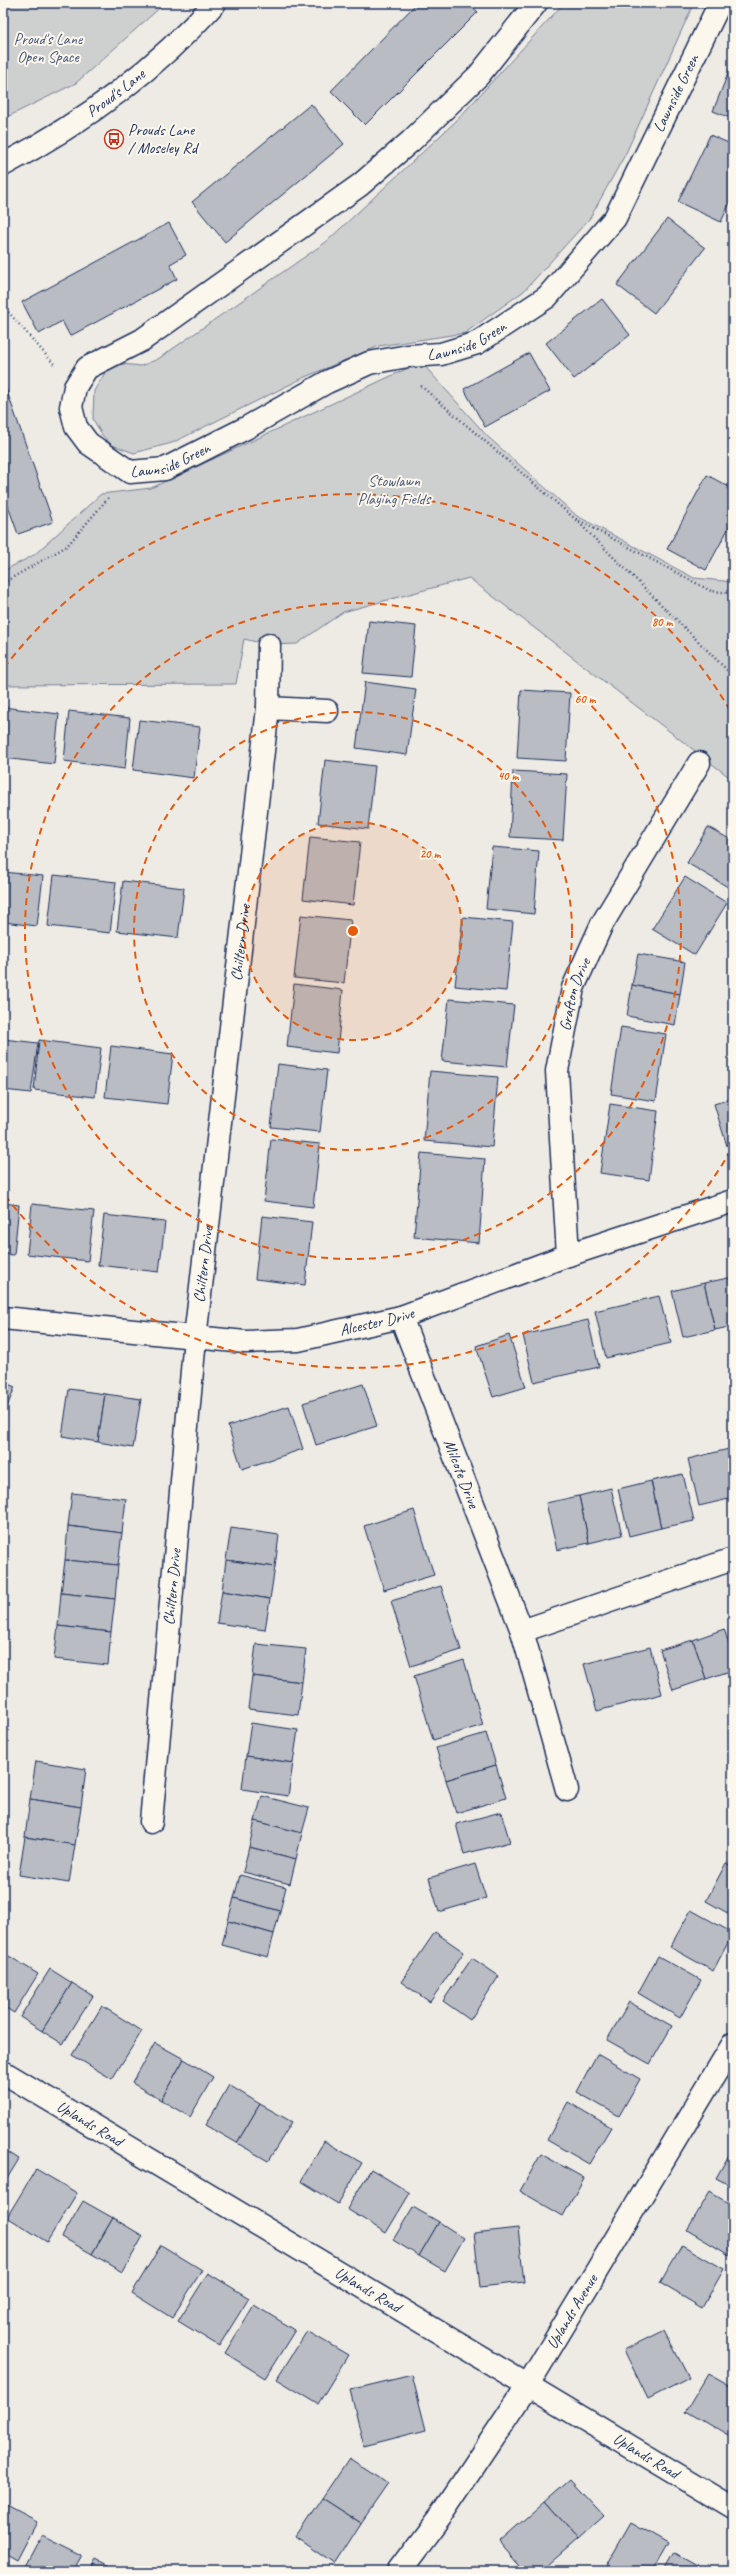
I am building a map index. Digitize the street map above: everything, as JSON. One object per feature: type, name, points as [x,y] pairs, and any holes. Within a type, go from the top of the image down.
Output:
[{"type":"street","name":"Proud's Lane","points":[[3,166],[35,148],[102,103],[152,64],[216,3]]},
{"type":"street","name":"Lawnside Green","points":[[536,3],[479,75],[411,141],[360,185],[142,340],[87,368],[75,387],[71,407],[76,427],[88,443],[130,472],[164,469],[246,428],[327,382],[369,363],[441,354],[476,343],[547,297],[615,218],[720,3]]},
{"type":"street","name":"Chiltern Drive","points":[[151,1822],[195,1338],[268,708],[269,645]]},
{"type":"street","points":[[268,708],[326,711]]},
{"type":"street","name":"Grafton Drive","points":[[568,1256],[557,1070],[573,988],[602,924],[699,763]]},
{"type":"street","name":"Alcester Drive","points":[[3,1318],[245,1342],[298,1340],[401,1316],[568,1256],[733,1201]]},
{"type":"street","name":"Milcote Drive","points":[[401,1316],[522,1631],[567,1790]]},
{"type":"street","points":[[522,1631],[733,1559]]},
{"type":"street","name":"Uplands Avenue","points":[[399,2571],[441,2515],[528,2384],[733,2044]]},
{"type":"street","name":"Uplands Road","points":[[3,2072],[528,2384],[733,2508]]},
{"type":"path","points":[[3,306],[75,387]]},
{"type":"path","points":[[390,360],[574,518],[733,676]]},
{"type":"path","points":[[3,582],[67,546],[130,472]]},
{"type":"path","points":[[574,518],[711,591],[733,593]]},
{"type":"green space","name":"Proud's Lane Open Space","points":[[3,3],[165,3],[76,83],[3,119]]},
{"type":"green space","points":[[564,3],[694,3],[626,153],[590,218],[524,291],[465,333],[379,346],[305,377],[172,443],[134,453],[112,445],[102,435],[93,419],[94,391],[106,371],[122,364],[141,366],[158,359],[326,242],[456,121]]},
{"type":"green space","name":"Stowlawn Playing Fields","points":[[421,362],[488,437],[577,516],[694,578],[733,582],[733,780],[469,578],[343,612],[297,644],[269,645],[244,639],[236,684],[3,685],[3,571],[34,555],[101,494],[151,488]]},
{"type":"building","points":[[417,3],[468,3],[478,12],[365,125],[331,91]]},
{"type":"building","points":[[733,61],[733,119],[713,111]]},
{"type":"building","points":[[311,104],[344,144],[225,242],[192,202]]},
{"type":"building","points":[[710,135],[733,145],[733,196],[721,222],[678,202]]},
{"type":"building","points":[[667,219],[705,248],[654,313],[617,285]]},
{"type":"building","points":[[169,223],[186,255],[170,264],[177,279],[70,336],[62,321],[39,334],[22,302]]},
{"type":"building","points":[[602,299],[630,335],[574,379],[546,343]]},
{"type":"building","points":[[529,353],[550,391],[485,427],[464,389]]},
{"type":"building","points":[[3,380],[53,522],[18,534],[3,492]]},
{"type":"building","points":[[707,475],[733,489],[733,520],[706,570],[667,549]]},
{"type":"building","points":[[369,621],[416,626],[411,677],[363,673]]},
{"type":"building","points":[[365,682],[416,689],[407,755],[356,748]]},
{"type":"building","points":[[521,690],[570,693],[566,761],[517,758]]},
{"type":"building","points":[[3,707],[59,714],[54,764],[3,758]]},
{"type":"building","points":[[69,711],[130,718],[125,769],[64,761]]},
{"type":"building","points":[[139,720],[200,727],[194,778],[133,770]]},
{"type":"building","points":[[325,760],[375,766],[368,829],[318,823]]},
{"type":"building","points":[[513,771],[567,774],[563,840],[510,837]]},
{"type":"building","points":[[708,827],[733,841],[733,890],[687,863]]},
{"type":"building","points":[[310,837],[360,842],[353,905],[303,899]]},
{"type":"building","points":[[492,847],[539,851],[534,914],[486,909]]},
{"type":"building","points":[[3,872],[43,876],[37,926],[3,922]]},
{"type":"building","points":[[54,875],[116,882],[110,933],[48,926]]},
{"type":"building","points":[[685,877],[727,903],[695,955],[652,929]]},
{"type":"building","points":[[123,881],[184,888],[178,938],[117,931]]},
{"type":"building","points":[[301,915],[351,920],[344,983],[294,978]]},
{"type":"building","points":[[463,917],[513,922],[506,991],[455,986]]},
{"type":"building","points":[[638,954],[685,962],[680,994],[632,985]]},
{"type":"building","points":[[294,984],[343,990],[337,1053],[287,1047]]},
{"type":"building","points":[[632,985],[680,994],[675,1025],[627,1016]]},
{"type":"building","points":[[449,999],[514,1005],[507,1067],[442,1061]]},
{"type":"building","points":[[621,1027],[666,1034],[656,1101],[611,1094]]},
{"type":"building","points":[[3,1039],[38,1043],[31,1093],[3,1090]]},
{"type":"building","points":[[39,1040],[101,1048],[95,1097],[34,1090]]},
{"type":"building","points":[[111,1046],[173,1054],[167,1104],[105,1097]]},
{"type":"building","points":[[278,1064],[327,1070],[320,1132],[271,1127]]},
{"type":"building","points":[[430,1071],[498,1077],[492,1147],[424,1141]]},
{"type":"building","points":[[733,1098],[733,1144],[727,1146],[714,1104]]},
{"type":"building","points":[[610,1104],[658,1111],[649,1180],[600,1173]]},
{"type":"building","points":[[271,1139],[320,1144],[313,1207],[264,1201]]},
{"type":"building","points":[[421,1153],[485,1159],[479,1243],[414,1237]]},
{"type":"building","points":[[3,1203],[19,1205],[14,1255],[3,1254]]},
{"type":"building","points":[[32,1204],[94,1211],[88,1261],[27,1254]]},
{"type":"building","points":[[104,1215],[165,1222],[159,1272],[98,1265]]},
{"type":"building","points":[[262,1216],[312,1222],[305,1285],[255,1279]]},
{"type":"building","points":[[733,1277],[733,1326],[715,1330],[704,1283]]},
{"type":"building","points":[[704,1283],[715,1330],[683,1337],[672,1291]]},
{"type":"building","points":[[659,1296],[671,1343],[606,1358],[595,1311]]},
{"type":"building","points":[[588,1320],[599,1367],[534,1382],[523,1335]]},
{"type":"building","points":[[509,1335],[526,1387],[493,1397],[476,1346]]},
{"type":"building","points":[[3,1382],[15,1387],[5,1412],[3,1411]]},
{"type":"building","points":[[363,1384],[377,1426],[316,1445],[303,1403]]},
{"type":"building","points":[[69,1389],[105,1394],[98,1442],[62,1436]]},
{"type":"building","points":[[105,1394],[141,1399],[133,1448],[98,1442]]},
{"type":"building","points":[[289,1406],[303,1449],[242,1469],[228,1426]]},
{"type":"building","points":[[733,1448],[733,1498],[699,1506],[688,1459]]},
{"type":"building","points":[[683,1474],[694,1521],[661,1528],[651,1481]]},
{"type":"building","points":[[651,1481],[661,1528],[629,1536],[618,1489]]},
{"type":"building","points":[[611,1488],[622,1535],[589,1543],[579,1496]]},
{"type":"building","points":[[72,1493],[126,1499],[122,1533],[68,1526]]},
{"type":"building","points":[[579,1496],[589,1543],[557,1550],[546,1503]]},
{"type":"building","points":[[414,1510],[434,1575],[384,1590],[364,1526]]},
{"type":"building","points":[[68,1526],[122,1533],[118,1565],[65,1560]]},
{"type":"building","points":[[231,1528],[279,1535],[275,1567],[226,1560]]},
{"type":"building","points":[[65,1560],[118,1565],[115,1599],[61,1593]]},
{"type":"building","points":[[226,1560],[275,1567],[270,1599],[222,1591]]},
{"type":"building","points":[[441,1586],[461,1650],[411,1666],[391,1601]]},
{"type":"building","points":[[222,1591],[270,1599],[265,1630],[217,1623]]},
{"type":"building","points":[[61,1593],[115,1599],[111,1632],[58,1626]]},
{"type":"building","points":[[58,1626],[111,1632],[108,1665],[54,1659]]},
{"type":"building","points":[[724,1629],[733,1656],[733,1670],[706,1679],[693,1640]]},
{"type":"building","points":[[693,1640],[706,1679],[673,1690],[660,1650]]},
{"type":"building","points":[[256,1644],[306,1649],[302,1682],[252,1676]]},
{"type":"building","points":[[650,1647],[662,1694],[597,1711],[584,1664]]},
{"type":"building","points":[[464,1660],[483,1725],[433,1740],[414,1676]]},
{"type":"building","points":[[252,1676],[302,1682],[298,1715],[248,1709]]},
{"type":"building","points":[[251,1723],[298,1730],[293,1763],[246,1756]]},
{"type":"building","points":[[486,1733],[496,1765],[446,1780],[436,1748]]},
{"type":"building","points":[[246,1756],[293,1763],[288,1796],[242,1789]]},
{"type":"building","points":[[36,1761],[86,1769],[81,1807],[30,1799]]},
{"type":"building","points":[[496,1765],[506,1798],[456,1813],[446,1780]]},
{"type":"building","points":[[262,1796],[309,1808],[302,1833],[255,1821]]},
{"type":"building","points":[[30,1799],[81,1807],[75,1845],[25,1837]]},
{"type":"building","points":[[501,1812],[510,1842],[464,1854],[456,1824]]},
{"type":"building","points":[[255,1821],[302,1833],[296,1859],[249,1847]]},
{"type":"building","points":[[25,1837],[75,1845],[69,1883],[19,1875]]},
{"type":"building","points":[[249,1847],[296,1859],[290,1884],[243,1872]]},
{"type":"building","points":[[726,1863],[733,1867],[733,1916],[706,1901]]},
{"type":"building","points":[[475,1864],[486,1898],[439,1912],[429,1878]]},
{"type":"building","points":[[240,1875],[286,1887],[280,1911],[234,1898]]},
{"type":"building","points":[[234,1898],[280,1911],[274,1934],[228,1921]]},
{"type":"building","points":[[691,1910],[733,1933],[713,1971],[670,1947]]},
{"type":"building","points":[[228,1921],[274,1934],[268,1957],[222,1945]]},
{"type":"building","points":[[435,1932],[464,1952],[430,2002],[401,1982]]},
{"type":"building","points":[[9,1956],[38,1974],[14,2013],[3,2006],[3,1966]]},
{"type":"building","points":[[658,1956],[701,1980],[680,2018],[638,1993]]},
{"type":"building","points":[[472,1958],[499,1976],[470,2020],[443,2001]]},
{"type":"building","points":[[50,1969],[72,1983],[42,2031],[20,2017]]},
{"type":"building","points":[[72,1983],[93,1996],[63,2044],[42,2031]]},
{"type":"building","points":[[629,2002],[672,2026],[650,2064],[607,2040]]},
{"type":"building","points":[[102,2006],[142,2031],[112,2079],[72,2055]]},
{"type":"building","points":[[155,2043],[184,2059],[161,2100],[132,2083]]},
{"type":"building","points":[[597,2054],[640,2079],[619,2116],[577,2092]]},
{"type":"building","points":[[184,2059],[213,2077],[190,2117],[161,2100]]},
{"type":"building","points":[[229,2085],[260,2104],[237,2143],[206,2125]]},
{"type":"building","points":[[568,2102],[611,2127],[589,2164],[547,2140]]},
{"type":"building","points":[[260,2104],[292,2122],[268,2161],[237,2143]]},
{"type":"building","points":[[324,2141],[362,2163],[338,2204],[301,2181]]},
{"type":"building","points":[[733,2148],[733,2187],[716,2178]]},
{"type":"building","points":[[3,2149],[19,2159],[3,2185]]},
{"type":"building","points":[[541,2154],[584,2178],[563,2216],[520,2191]]},
{"type":"building","points":[[36,2169],[77,2193],[47,2242],[7,2217]]},
{"type":"building","points":[[371,2169],[410,2193],[386,2233],[347,2209]]},
{"type":"building","points":[[710,2192],[733,2206],[733,2248],[729,2255],[687,2230]]},
{"type":"building","points":[[83,2201],[113,2218],[92,2254],[62,2237]]},
{"type":"building","points":[[413,2207],[439,2222],[419,2256],[393,2240]]},
{"type":"building","points":[[113,2218],[143,2236],[123,2272],[92,2254]]},
{"type":"building","points":[[439,2222],[464,2238],[445,2271],[419,2256]]},
{"type":"building","points":[[518,2228],[524,2282],[480,2287],[474,2233]]},
{"type":"building","points":[[161,2245],[202,2270],[172,2318],[132,2293]]},
{"type":"building","points":[[682,2245],[724,2269],[702,2308],[660,2283]]},
{"type":"building","points":[[208,2273],[249,2298],[219,2346],[178,2321]]},
{"type":"building","points":[[254,2305],[295,2330],[265,2378],[225,2353]]},
{"type":"building","points":[[664,2330],[689,2378],[648,2399],[624,2350]]},
{"type":"building","points":[[307,2331],[348,2355],[318,2404],[277,2379]]},
{"type":"building","points":[[708,2374],[733,2388],[733,2427],[728,2436],[686,2411]]},
{"type":"building","points":[[412,2375],[426,2430],[364,2446],[350,2390]]},
{"type":"building","points":[[349,2458],[388,2484],[361,2523],[322,2498]]},
{"type":"building","points":[[570,2479],[604,2516],[578,2539],[545,2501]]},
{"type":"building","points":[[322,2498],[361,2523],[335,2564],[296,2537]]},
{"type":"building","points":[[545,2501],[578,2539],[541,2571],[524,2571],[499,2542]]},
{"type":"building","points":[[3,2504],[37,2522],[17,2560],[3,2552]]},
{"type":"building","points":[[631,2522],[668,2543],[652,2571],[616,2571],[606,2565]]},
{"type":"building","points":[[42,2535],[82,2555],[73,2571],[23,2571]]},
{"type":"building","points":[[674,2553],[706,2571],[664,2571]]},
{"type":"building","points":[[95,2560],[116,2571],[89,2571]]},
{"type":"building","points":[[476,2565],[485,2571],[471,2571]]},
{"type":"place","name":"Prouds Lane / Moseley Rd","points":[[114,139]]}]
